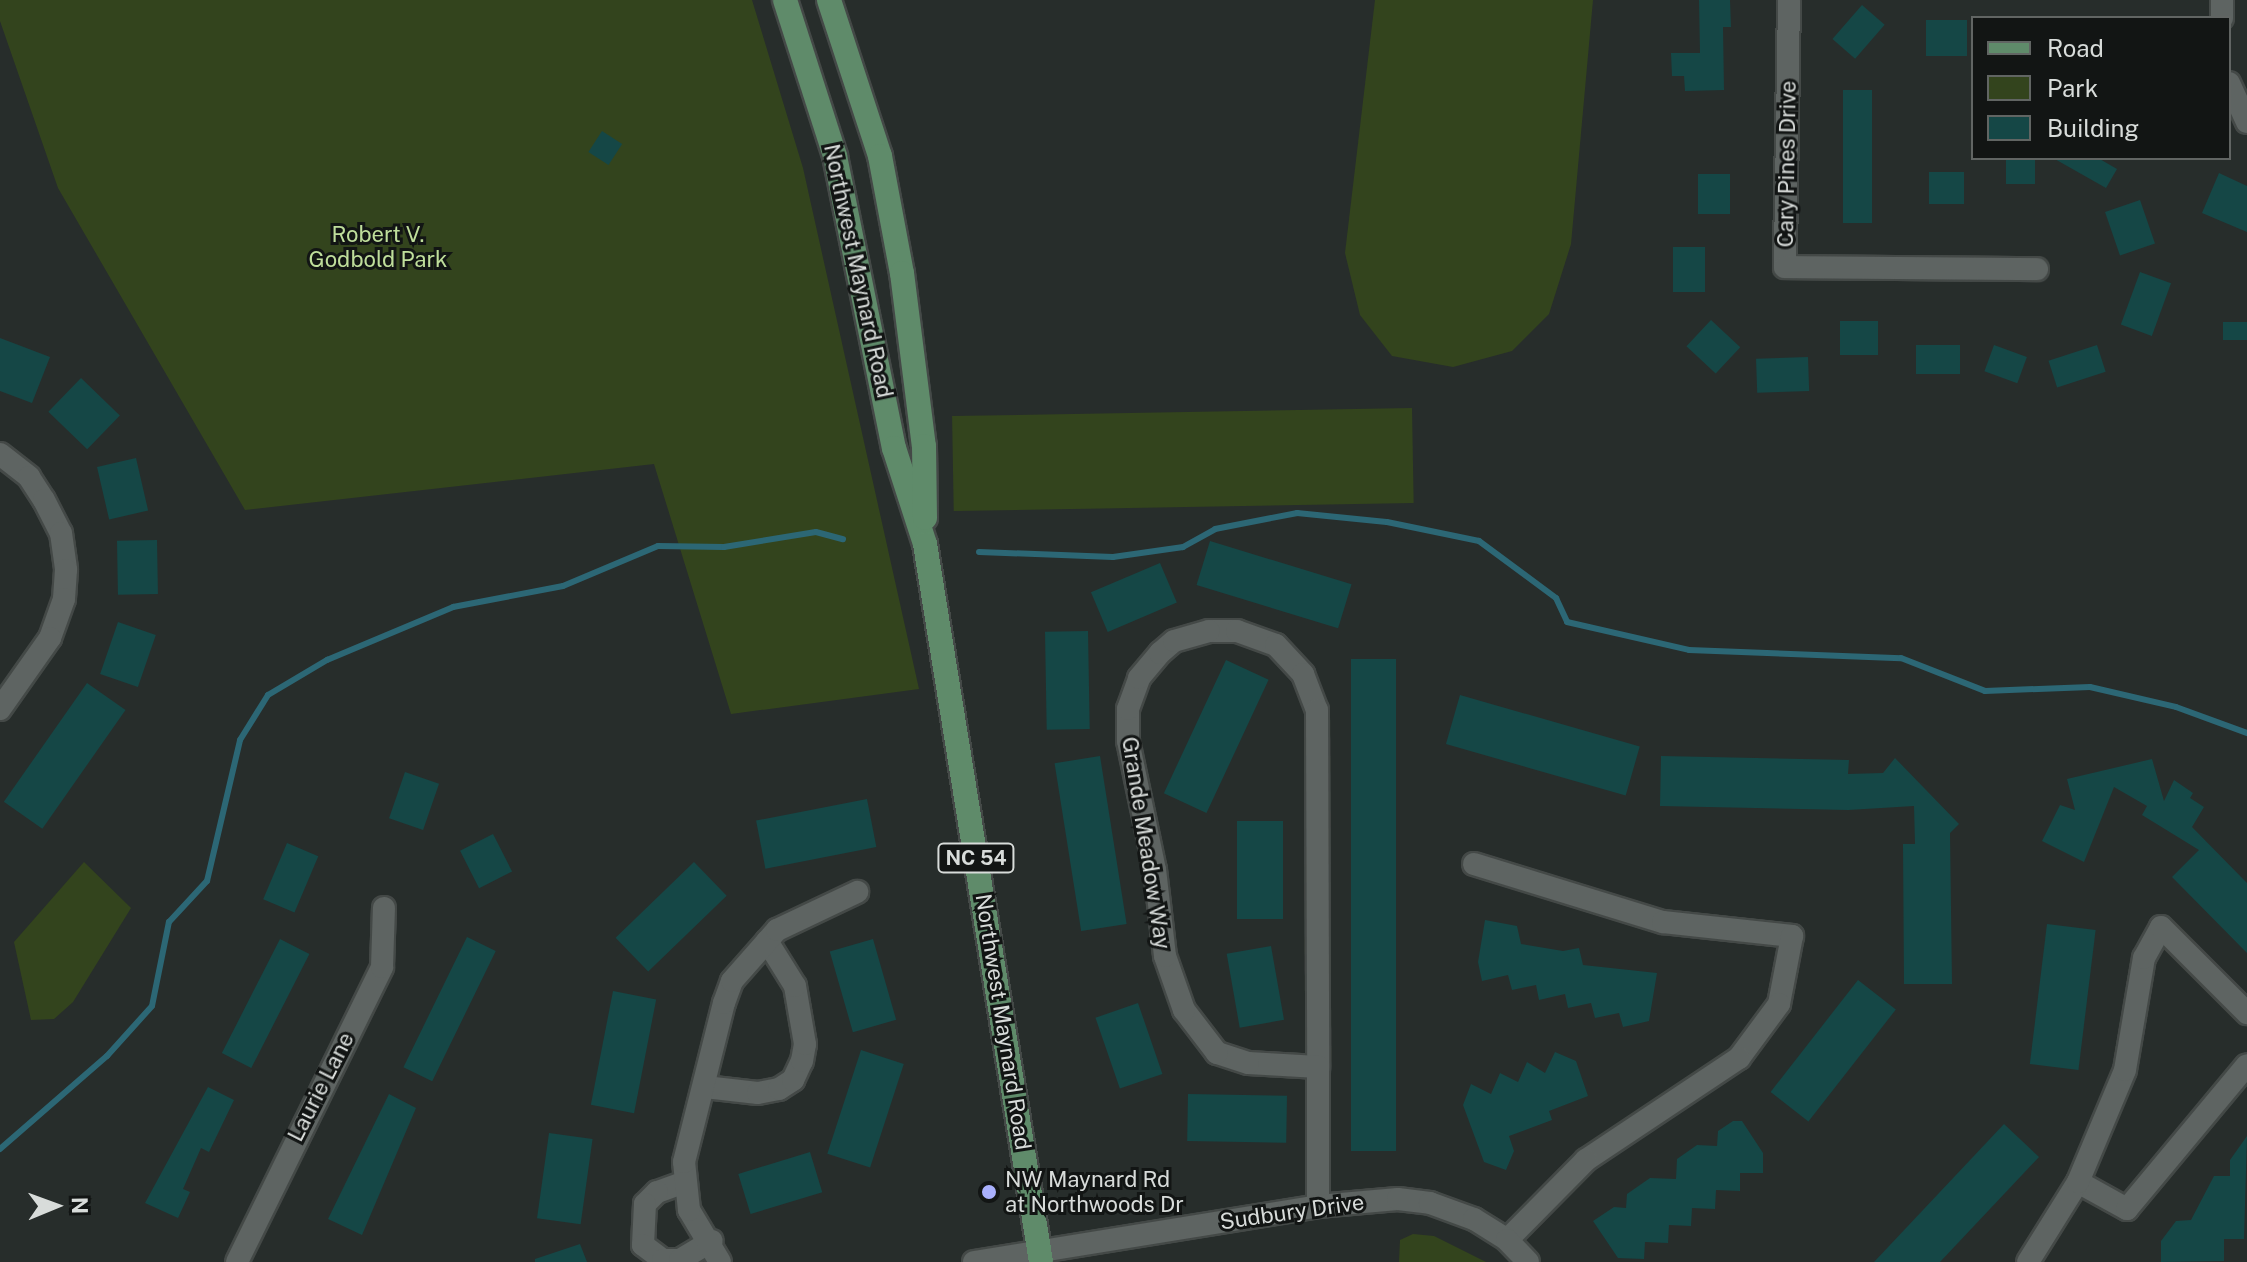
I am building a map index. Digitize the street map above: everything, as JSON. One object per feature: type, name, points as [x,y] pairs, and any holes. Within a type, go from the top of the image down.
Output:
[{"type":"main road","name":"Northwest Maynard Road","points":[[785,0],[835,156],[894,448],[925,544],[1041,1257]]},
{"type":"main road","name":"Northwest Maynard Road","points":[[829,0],[880,156],[902,273],[924,446],[925,544]]},
{"type":"street","name":"Cary Pines Drive","points":[[1789,0],[1785,267],[2037,269]]},
{"type":"street","points":[[2231,87],[2247,122]]},
{"type":"street","points":[[0,454],[29,477],[54,517],[66,570],[64,599],[50,638],[0,709]]},
{"type":"street","name":"Grande Meadow Way","points":[[1318,1067],[1248,1063],[1217,1053],[1184,1010],[1165,956],[1155,870],[1128,741],[1128,709],[1148,665],[1189,635],[1237,631],[1258,636],[1291,658],[1312,691],[1319,735],[1318,1206]]},
{"type":"street","points":[[1474,864],[1663,922],[1792,936],[1779,1004],[1739,1058],[1586,1160],[1507,1240]]},
{"type":"street","points":[[685,1182],[657,1192],[645,1204],[640,1231],[649,1255],[663,1260],[688,1259],[716,1252],[689,1210],[684,1162],[732,981],[767,941],[790,922],[857,892]]},
{"type":"street","name":"Laurie Lane","points":[[237,1262],[382,967],[384,908]]},
{"type":"street","points":[[2028,1262],[2078,1182],[2125,1070],[2144,958],[2161,927],[2247,1013]]},
{"type":"street","points":[[705,1087],[758,1093],[779,1089],[793,1080],[802,1061],[805,1044],[795,986],[767,941]]},
{"type":"street","points":[[2078,1182],[2127,1209],[2247,1065]]},
{"type":"street","name":"Sudbury Drive","points":[[974,1262],[1041,1257],[1318,1206],[1398,1199],[1430,1203],[1474,1219],[1507,1240],[1528,1262]]},
{"type":"green space","name":"Robert V. Godbold Park","points":[[0,0],[752,0],[803,168],[919,689],[731,714],[654,464],[245,510],[58,188],[0,21]]},
{"type":"green space","points":[[1375,0],[1593,0],[1571,244],[1549,314],[1512,351],[1453,367],[1392,356],[1360,315],[1345,253]]},
{"type":"green space","points":[[1412,408],[1414,503],[954,511],[952,416]]},
{"type":"green space","points":[[84,862],[131,908],[73,1002],[54,1019],[31,1020],[14,942]]},
{"type":"green space","points":[[1413,1234],[1434,1236],[1486,1262],[1399,1262],[1400,1240]]},
{"type":"building","points":[[1699,0],[1730,0],[1731,27],[1723,27],[1724,90],[1685,91],[1684,76],[1672,76],[1671,53],[1700,53]]},
{"type":"building","points":[[1862,5],[1885,25],[1855,59],[1832,39]]},
{"type":"building","points":[[1926,20],[1967,20],[1967,56],[1926,56]]},
{"type":"building","points":[[1843,90],[1872,90],[1872,223],[1843,223]]},
{"type":"building","points":[[602,131],[622,144],[609,165],[588,152]]},
{"type":"building","points":[[2006,160],[2035,160],[2035,184],[2006,184]]},
{"type":"building","points":[[2057,160],[2101,160],[2117,169],[2106,188]]},
{"type":"building","points":[[1929,172],[1964,172],[1964,204],[1929,204]]},
{"type":"building","points":[[2219,173],[2247,186],[2247,232],[2202,213]]},
{"type":"building","points":[[1698,174],[1730,174],[1730,214],[1698,214]]},
{"type":"building","points":[[2140,200],[2155,243],[2120,256],[2105,212]]},
{"type":"building","points":[[1673,247],[1705,247],[1705,292],[1673,292]]},
{"type":"building","points":[[2140,272],[2171,283],[2152,336],[2121,325]]},
{"type":"building","points":[[1711,320],[1740,347],[1716,374],[1686,346]]},
{"type":"building","points":[[1840,321],[1878,321],[1878,355],[1840,355]]},
{"type":"building","points":[[2223,322],[2247,322],[2247,340],[2223,340]]},
{"type":"building","points":[[0,338],[50,357],[32,403],[0,391]]},
{"type":"building","points":[[1916,345],[1960,345],[1960,374],[1916,374]]},
{"type":"building","points":[[1994,345],[2027,357],[2017,383],[1984,371]]},
{"type":"building","points":[[2097,345],[2106,372],[2057,387],[2048,361]]},
{"type":"building","points":[[1808,357],[1809,391],[1757,393],[1756,359]]},
{"type":"building","points":[[81,378],[120,416],[87,449],[48,412]]},
{"type":"building","points":[[136,458],[148,511],[109,520],[97,467]]},
{"type":"building","points":[[157,540],[158,594],[118,595],[117,541]]},
{"type":"building","points":[[1210,541],[1352,584],[1338,628],[1197,585]]},
{"type":"building","points":[[1160,563],[1177,603],[1108,632],[1091,592]]},
{"type":"building","points":[[118,622],[156,635],[138,687],[100,674]]},
{"type":"building","points":[[1088,631],[1090,729],[1047,730],[1045,632]]},
{"type":"building","points":[[1351,659],[1396,659],[1396,1151],[1351,1151]]},
{"type":"building","points":[[1226,660],[1269,680],[1206,813],[1164,793]]},
{"type":"building","points":[[87,683],[126,710],[42,829],[4,802]]},
{"type":"building","points":[[1460,695],[1640,747],[1626,796],[1446,744]]},
{"type":"building","points":[[1100,756],[1127,924],[1081,931],[1055,763]]},
{"type":"building","points":[[1661,756],[1849,760],[1848,774],[1883,773],[1895,758],[1959,824],[1950,833],[1952,984],[1904,984],[1903,844],[1915,844],[1914,806],[1848,810],[1660,806]]},
{"type":"building","points":[[2152,759],[2164,801],[2174,780],[2193,793],[2190,798],[2204,807],[2192,827],[2247,883],[2247,953],[2172,877],[2199,850],[2142,815],[2147,806],[2114,787],[2084,862],[2042,841],[2060,805],[2075,810],[2067,779]]},
{"type":"building","points":[[405,772],[439,784],[423,830],[389,818]]},
{"type":"building","points":[[867,799],[876,847],[765,869],[756,821]]},
{"type":"building","points":[[1237,821],[1283,821],[1283,919],[1237,919]]},
{"type":"building","points":[[493,834],[512,871],[479,888],[460,851]]},
{"type":"building","points":[[287,843],[318,856],[294,912],[263,899]]},
{"type":"building","points":[[694,862],[727,896],[648,972],[616,938]]},
{"type":"building","points":[[1485,920],[1517,926],[1521,944],[1563,951],[1579,948],[1583,965],[1657,973],[1649,1021],[1623,1027],[1619,1013],[1595,1018],[1591,1003],[1568,1008],[1565,994],[1539,1000],[1536,985],[1512,990],[1508,975],[1482,981],[1478,962]]},
{"type":"building","points":[[2047,924],[2096,930],[2078,1070],[2030,1064]]},
{"type":"building","points":[[467,937],[496,951],[432,1081],[403,1067]]},
{"type":"building","points":[[280,939],[309,954],[251,1068],[222,1053]]},
{"type":"building","points":[[873,939],[896,1020],[853,1032],[830,951]]},
{"type":"building","points":[[1271,946],[1284,1020],[1240,1028],[1227,954]]},
{"type":"building","points":[[1858,980],[1896,1010],[1808,1121],[1771,1092]]},
{"type":"building","points":[[613,991],[656,999],[634,1113],[591,1105]]},
{"type":"building","points":[[1138,1003],[1162,1074],[1120,1089],[1095,1018]]},
{"type":"building","points":[[861,1050],[904,1064],[870,1168],[827,1154]]},
{"type":"building","points":[[1555,1052],[1576,1061],[1588,1096],[1549,1111],[1552,1120],[1509,1136],[1514,1151],[1506,1170],[1484,1162],[1463,1105],[1471,1084],[1491,1094],[1500,1073],[1518,1082],[1527,1062],[1545,1073]]},
{"type":"building","points":[[208,1087],[234,1100],[209,1152],[201,1148],[183,1189],[190,1192],[178,1218],[145,1203]]},
{"type":"building","points":[[389,1094],[416,1108],[362,1235],[328,1219]]},
{"type":"building","points":[[1188,1094],[1287,1096],[1286,1143],[1187,1141]]},
{"type":"building","points":[[1733,1121],[1742,1121],[1763,1153],[1763,1173],[1740,1173],[1740,1191],[1716,1190],[1715,1209],[1692,1208],[1691,1226],[1669,1225],[1668,1243],[1645,1242],[1644,1259],[1618,1258],[1593,1221],[1614,1207],[1626,1208],[1627,1194],[1650,1178],[1676,1179],[1677,1159],[1697,1145],[1717,1146],[1718,1131]]},
{"type":"building","points":[[2004,1124],[2039,1157],[1940,1262],[1874,1262]]},
{"type":"building","points":[[549,1133],[593,1139],[581,1224],[537,1218]]},
{"type":"building","points":[[2247,1136],[2244,1239],[2224,1239],[2224,1261],[2161,1262],[2161,1241],[2176,1221],[2191,1220],[2214,1176],[2230,1176],[2230,1160]]},
{"type":"building","points":[[810,1152],[822,1192],[751,1214],[738,1174]]},
{"type":"building","points":[[580,1244],[587,1262],[535,1262],[535,1259]]},
{"type":"waterway","points":[[979,552],[1113,557],[1183,547],[1215,529],[1297,513],[1387,522],[1479,541],[1556,598],[1567,622],[1689,650],[1901,658],[1985,691],[2090,687],[2176,707],[2247,733]]},
{"type":"waterway","points":[[0,1149],[107,1056],[152,1006],[169,922],[207,881],[240,740],[268,695],[327,660],[453,607],[563,586],[658,546],[724,547],[816,532],[843,539]]},
{"type":"place","name":"NW Maynard Rd at Northwoods Dr","points":[[989,1192]]}]
